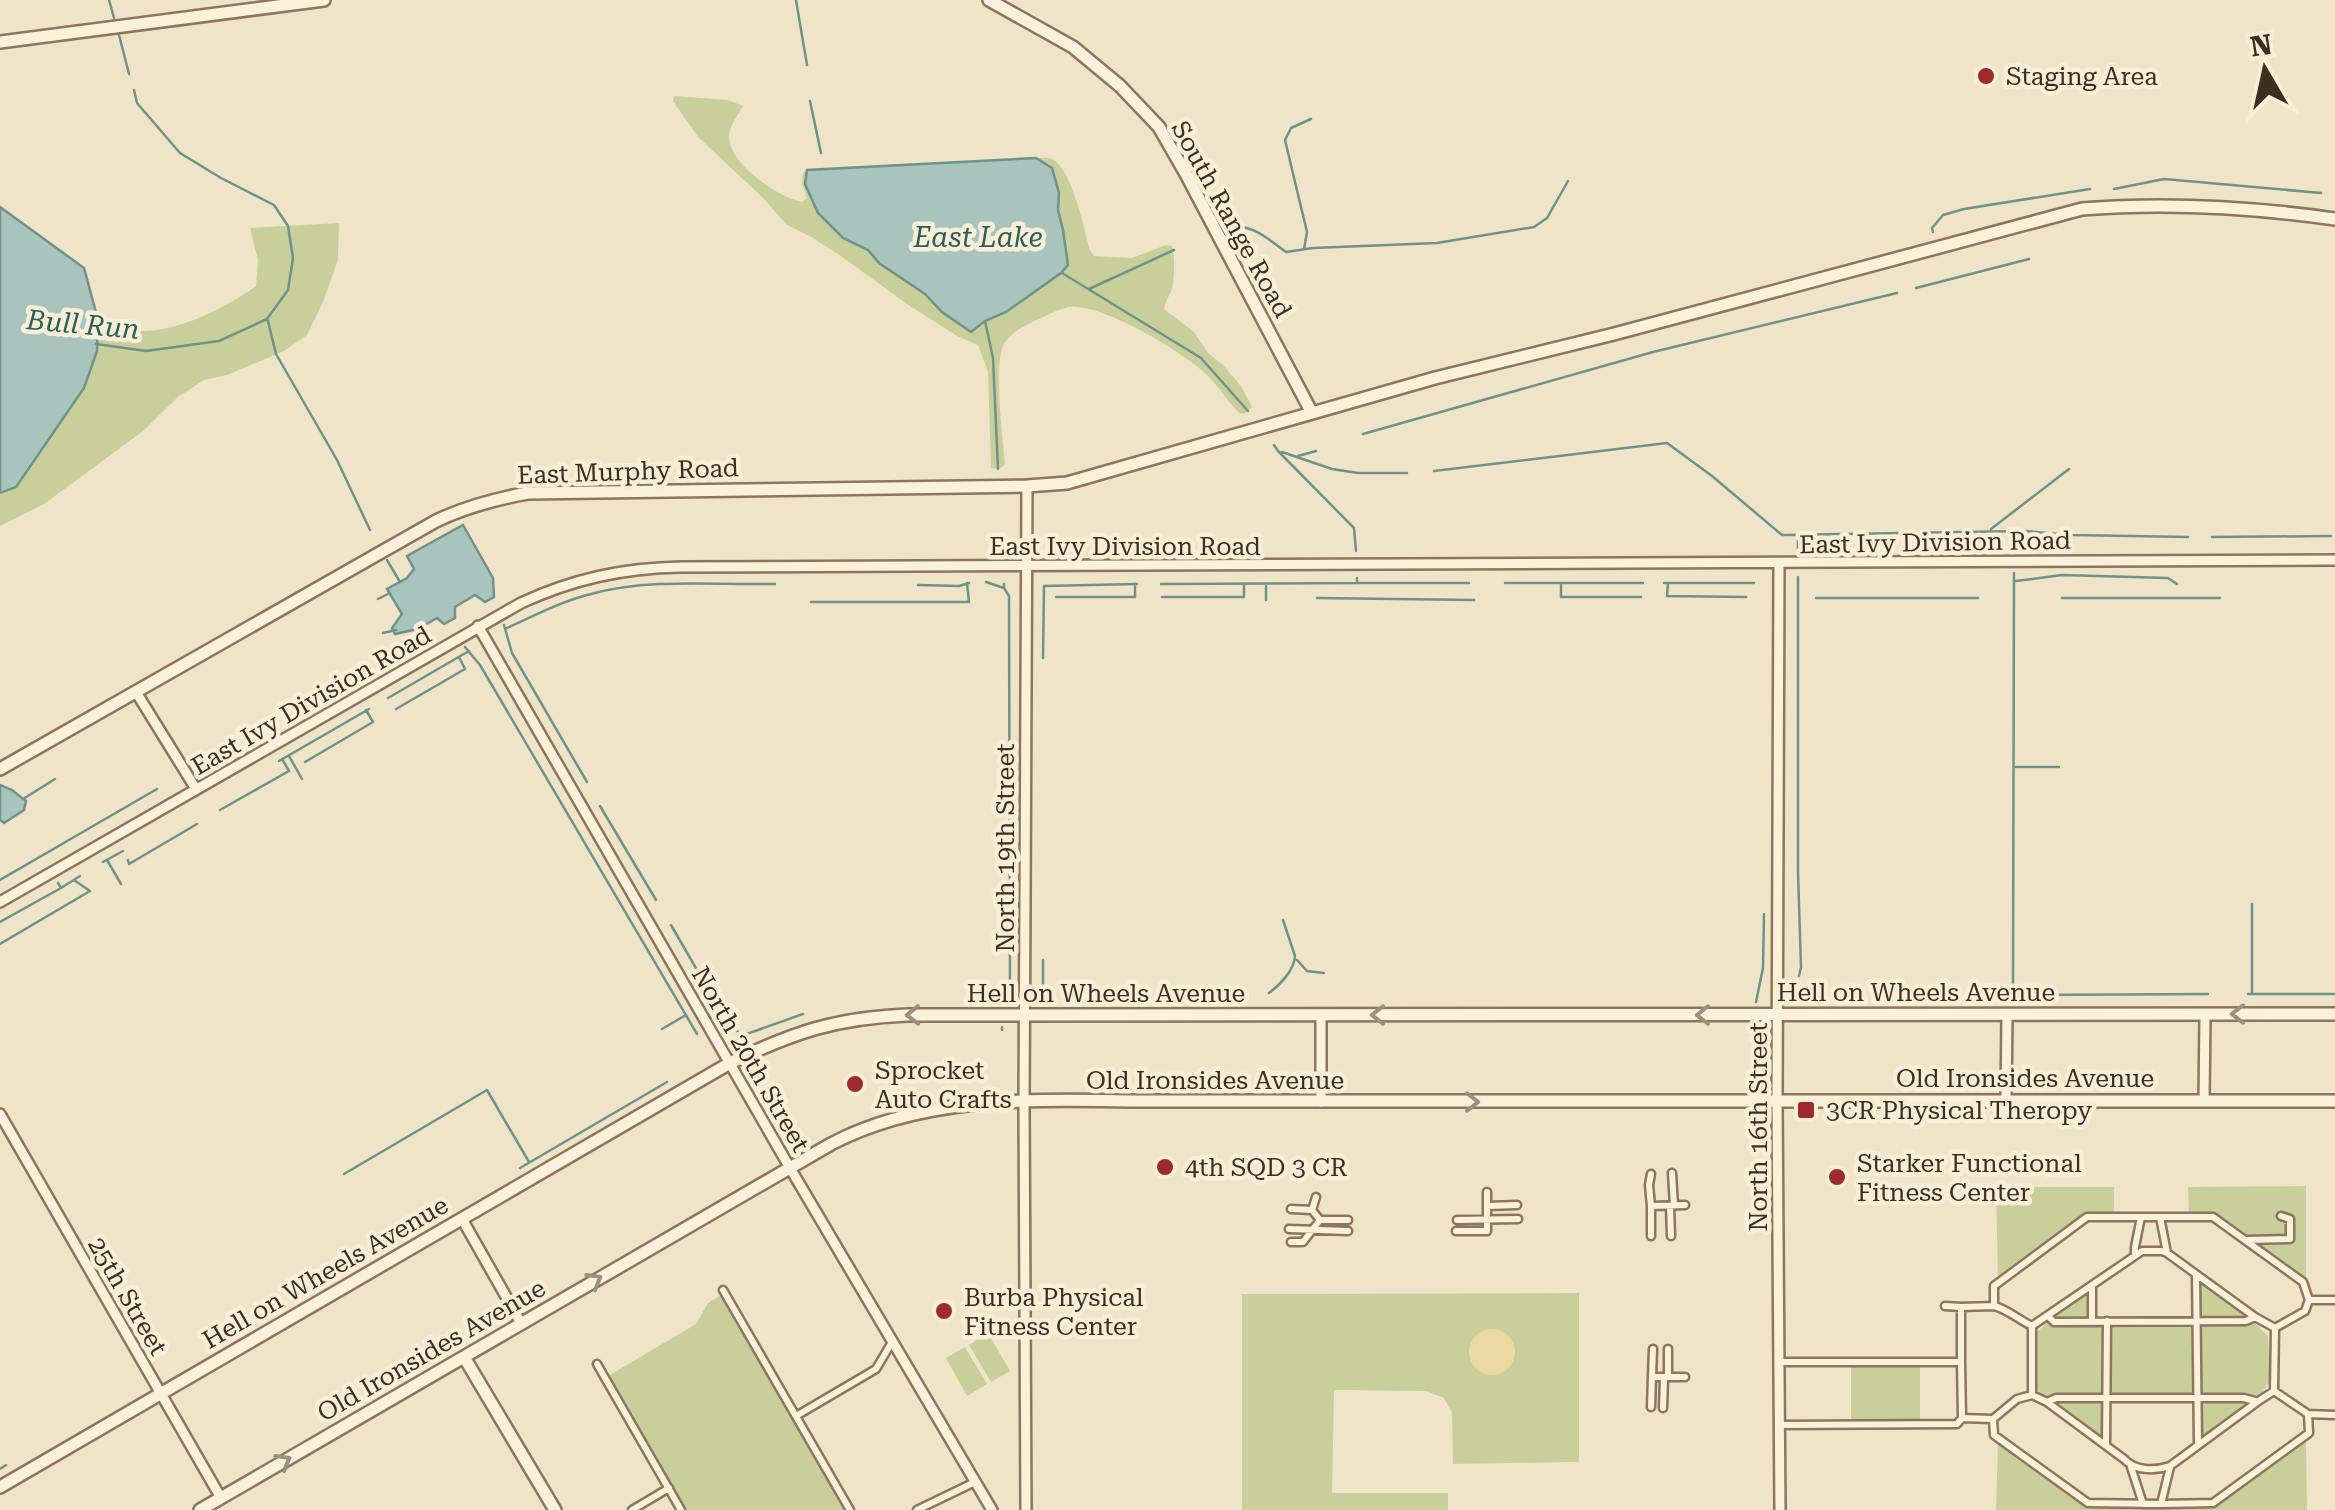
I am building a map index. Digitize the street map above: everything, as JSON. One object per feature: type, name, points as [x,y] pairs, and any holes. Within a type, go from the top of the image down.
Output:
[{"type":"street","points":[[0,42],[324,0]]},
{"type":"street","name":"South Range Road","points":[[989,0],[1073,47],[1120,86],[1158,127],[1312,413]]},
{"type":"street","name":"East Murphy Road","points":[[0,769],[436,522],[496,499],[528,493],[1067,483],[1435,378],[2082,209],[2180,204],[2335,219]]},
{"type":"street","name":"North 19th Street","points":[[1026,1510],[1027,486]]},
{"type":"street","name":"East Ivy Division Road","points":[[0,902],[478,626],[546,591],[626,570],[680,566],[2335,560]]},
{"type":"street","name":"North 16th Street","points":[[1779,564],[1780,1510]]},
{"type":"street","name":"North 20th Street","points":[[478,626],[992,1510]]},
{"type":"street","points":[[136,692],[196,789]]},
{"type":"street","points":[[2006,1101],[2007,1014]]},
{"type":"street","points":[[2204,1101],[2205,1014]]},
{"type":"street","name":"Hell on Wheels Avenue","points":[[0,1487],[730,1063],[820,1025],[907,1015],[2335,1014]]},
{"type":"street","points":[[1321,1102],[1322,1015]]},
{"type":"street","name":"Old Ironsides Avenue","points":[[200,1510],[848,1135],[895,1118],[950,1106],[1024,1102],[2335,1101]]},
{"type":"street","name":"25th Street","points":[[0,1114],[221,1498]]},
{"type":"street","points":[[1671,1236],[1672,1173]]},
{"type":"street","points":[[1651,1174],[1651,1236]]},
{"type":"street","points":[[1456,1232],[1488,1231],[1487,1192]]},
{"type":"street","points":[[1312,1210],[1316,1196]]},
{"type":"street","points":[[1487,1206],[1517,1205]]},
{"type":"street","points":[[1651,1206],[1685,1205]]},
{"type":"street","points":[[1292,1210],[1312,1210]]},
{"type":"street","points":[[1312,1210],[1320,1220]]},
{"type":"street","points":[[2244,1240],[2290,1240],[2290,1219],[2281,1216]]},
{"type":"street","points":[[1994,1306],[1994,1286],[2087,1217],[2212,1217],[2303,1282],[2309,1300],[2306,1311],[2275,1328]]},
{"type":"street","points":[[2136,1255],[2140,1217]]},
{"type":"street","points":[[2160,1217],[2167,1253]]},
{"type":"street","points":[[462,1219],[521,1323]]},
{"type":"street","points":[[1456,1220],[1518,1219]]},
{"type":"street","points":[[1320,1220],[1348,1220]]},
{"type":"street","points":[[1291,1242],[1303,1242],[1320,1220]]},
{"type":"street","points":[[1289,1229],[1348,1231]]},
{"type":"street","points":[[2032,1326],[2142,1251],[2162,1251],[2275,1328]]},
{"type":"street","points":[[2196,1275],[2198,1444]]},
{"type":"street","points":[[2092,1286],[2092,1321]]},
{"type":"street","points":[[723,1290],[850,1510]]},
{"type":"street","points":[[2309,1300],[2335,1300]]},
{"type":"street","points":[[1945,1306],[2001,1307],[2032,1326]]},
{"type":"street","points":[[1780,1425],[1957,1424],[1962,1418],[1961,1307]]},
{"type":"street","points":[[2048,1316],[2054,1322],[2246,1322],[2256,1317]]},
{"type":"street","points":[[2106,1445],[2107,1321]]},
{"type":"street","points":[[2032,1326],[2032,1395]]},
{"type":"street","points":[[2274,1391],[2275,1328]]},
{"type":"street","points":[[796,1416],[876,1370],[892,1342]]},
{"type":"street","points":[[1651,1407],[1653,1349]]},
{"type":"street","points":[[1663,1408],[1668,1349]]},
{"type":"street","points":[[464,1357],[555,1510]]},
{"type":"street","points":[[1780,1362],[1961,1362]]},
{"type":"street","points":[[596,1364],[682,1510]]},
{"type":"street","points":[[1652,1377],[1686,1378]]},
{"type":"street","points":[[2152,1506],[2170,1466],[2274,1391]]},
{"type":"street","points":[[2274,1391],[2308,1414],[2335,1414]]},
{"type":"street","points":[[1962,1418],[1993,1419],[2017,1399],[2032,1395],[2047,1402],[2130,1466],[2152,1506]]},
{"type":"street","points":[[2047,1402],[2056,1398],[2244,1398],[2256,1402]]},
{"type":"street","points":[[1993,1419],[1994,1435],[2088,1503],[2152,1506],[2212,1503],[2309,1433],[2308,1414]]},
{"type":"street","points":[[2130,1466],[2170,1466]]},
{"type":"street","points":[[917,1510],[975,1482]]},
{"type":"street","points":[[632,1510],[669,1488]]},
{"type":"green space","points":[[674,96],[728,100],[743,106],[729,135],[736,157],[756,178],[802,202],[807,198],[802,184],[807,170],[805,184],[818,213],[843,238],[868,250],[942,312],[985,321],[1006,312],[1061,273],[1063,230],[1059,193],[1052,169],[1036,158],[1052,159],[1066,174],[1094,256],[1132,258],[1172,246],[1173,282],[1164,309],[1194,332],[1208,353],[1241,386],[1252,407],[1244,414],[1239,413],[1205,373],[1140,330],[1101,313],[1069,307],[1020,328],[1004,344],[999,384],[1005,465],[991,468],[988,372],[978,345],[957,336],[838,254],[787,225],[698,137],[673,101]]},
{"type":"green space","points":[[339,223],[338,260],[307,335],[284,351],[227,375],[204,380],[44,504],[0,526],[0,493],[16,487],[97,351],[98,320],[145,331],[195,319],[256,286],[258,260],[250,228]]},
{"type":"green space","points":[[2306,1186],[2304,1279],[2212,1214],[2189,1213],[2188,1187]]},
{"type":"green space","points":[[1996,1187],[2114,1187],[2114,1213],[2087,1214],[1998,1279]]},
{"type":"green space","points":[[2202,1283],[2247,1315],[2268,1336],[2270,1381],[2248,1405],[2202,1437],[2199,1396],[2104,1396],[2102,1439],[2038,1391],[2037,1332],[2087,1293],[2090,1325],[2199,1325]]},
{"type":"green space","points":[[1579,1293],[1579,1462],[1453,1464],[1452,1413],[1444,1398],[1426,1391],[1334,1390],[1332,1493],[1448,1493],[1448,1510],[1242,1510],[1242,1294]]},
{"type":"green space","points":[[721,1295],[846,1510],[685,1510],[608,1376],[696,1324],[708,1303]]},
{"type":"green space","points":[[988,1333],[1010,1371],[991,1382],[969,1345]]},
{"type":"green space","points":[[965,1347],[987,1384],[967,1396],[946,1358]]},
{"type":"green space","points":[[1851,1364],[1920,1365],[1920,1422],[1851,1422]]},
{"type":"green space","points":[[2306,1441],[2307,1510],[1996,1510],[1998,1442],[2090,1507],[2212,1507]]},
{"type":"sand","points":[[1492,1329],[1508,1336],[1515,1352],[1508,1368],[1492,1375],[1476,1368],[1469,1352],[1476,1336]]},
{"type":"water","name":"East Lake","points":[[1036,158],[1052,168],[1068,265],[1006,312],[971,332],[879,263],[868,250],[843,238],[818,213],[805,184],[807,170]]},
{"type":"water","points":[[0,207],[84,268],[98,320],[97,351],[84,388],[16,487],[0,493]]},
{"type":"water","points":[[463,525],[493,578],[494,597],[485,602],[475,595],[455,607],[455,618],[444,624],[437,618],[418,629],[395,634],[392,628],[402,614],[387,589],[407,578],[414,569],[407,556]]},
{"type":"water","points":[[0,785],[26,801],[24,810],[4,823],[0,820]]},
{"type":"waterway","name":"Bull Run","points":[[109,0],[114,18]]},
{"type":"waterway","points":[[796,0],[807,65]]},
{"type":"waterway","name":"Bull Run","points":[[119,35],[129,74]]},
{"type":"waterway","name":"Bull Run","points":[[96,344],[146,351],[219,341],[267,319],[288,290],[293,258],[288,226],[274,205],[180,153],[137,103],[134,90]]},
{"type":"waterway","points":[[810,101],[821,153]]},
{"type":"waterway","points":[[1304,249],[1307,232],[1285,140],[1291,128],[1311,119]]},
{"type":"waterway","points":[[2114,189],[2164,179],[2321,193]]},
{"type":"waterway","points":[[1225,226],[1251,229],[1286,252],[1437,243],[1534,227],[1547,218],[1568,181]]},
{"type":"waterway","points":[[1933,232],[1943,215],[1964,209],[2090,189]]},
{"type":"waterway","points":[[1089,289],[1174,250]]},
{"type":"waterway","points":[[1916,288],[2029,259]]},
{"type":"waterway","points":[[1062,273],[1201,358],[1248,411]]},
{"type":"waterway","points":[[1363,434],[1653,352],[1897,293]]},
{"type":"waterway","points":[[268,321],[276,354],[337,460],[370,530]]},
{"type":"waterway","points":[[985,321],[993,358],[998,469]]},
{"type":"waterway","points":[[1434,471],[1667,443],[1782,535],[2024,531],[2188,537]]},
{"type":"waterway","points":[[1274,445],[1354,528],[1356,551]]},
{"type":"waterway","points":[[1298,456],[1316,451]]},
{"type":"waterway","points":[[1282,452],[1332,469],[1407,473]]},
{"type":"waterway","points":[[1991,529],[2069,469]]},
{"type":"waterway","points":[[1798,534],[1798,552]]},
{"type":"waterway","points":[[2212,537],[2331,536]]},
{"type":"waterway","points":[[387,560],[400,582]]},
{"type":"waterway","points":[[2014,573],[2013,983],[2027,995],[2208,994]]},
{"type":"waterway","points":[[2016,581],[2062,575],[2168,578],[2177,584]]},
{"type":"waterway","points":[[1798,577],[1799,976]]},
{"type":"waterway","points":[[1161,584],[1357,583],[1357,578]]},
{"type":"waterway","points":[[986,582],[1004,588],[1004,584]]},
{"type":"waterway","points":[[811,602],[969,602],[967,583]]},
{"type":"waterway","points":[[918,585],[969,583]]},
{"type":"waterway","points":[[1357,583],[1469,583]]},
{"type":"waterway","points":[[1505,583],[1643,583]]},
{"type":"waterway","points":[[1664,583],[1754,583]]},
{"type":"waterway","points":[[1668,583],[1667,596],[1746,597]]},
{"type":"waterway","points":[[505,629],[569,601],[613,589],[659,584],[775,584]]},
{"type":"waterway","points":[[1056,597],[1135,597],[1135,584]]},
{"type":"waterway","points":[[1043,658],[1044,586],[1137,584]]},
{"type":"waterway","points":[[1561,584],[1561,597],[1641,597]]},
{"type":"waterway","points":[[1162,597],[1244,597],[1244,585]]},
{"type":"waterway","points":[[1266,586],[1266,600]]},
{"type":"waterway","points":[[1002,1003],[1010,985],[1009,596],[1004,588]]},
{"type":"waterway","points":[[378,599],[390,593]]},
{"type":"waterway","points":[[1317,598],[1474,600]]},
{"type":"waterway","points":[[1816,598],[1978,598]]},
{"type":"waterway","points":[[2062,598],[2220,598]]},
{"type":"waterway","points":[[504,625],[512,653],[587,782]]},
{"type":"waterway","points":[[383,633],[396,630]]},
{"type":"waterway","points":[[465,647],[480,665],[697,1034]]},
{"type":"waterway","points":[[388,698],[469,651]]},
{"type":"waterway","points":[[396,709],[465,669],[459,657]]},
{"type":"waterway","points":[[279,761],[369,709]]},
{"type":"waterway","points":[[305,762],[373,722],[366,710]]},
{"type":"waterway","points":[[289,756],[302,779]]},
{"type":"waterway","points":[[220,810],[289,771],[282,759]]},
{"type":"waterway","points":[[2016,767],[2059,767]]},
{"type":"waterway","points":[[23,799],[55,779]]},
{"type":"waterway","points":[[0,880],[157,789]]},
{"type":"waterway","points":[[600,806],[656,900]]},
{"type":"waterway","points":[[128,860],[129,864],[197,824]]},
{"type":"waterway","points":[[103,862],[123,851]]},
{"type":"waterway","points":[[107,860],[121,884]]},
{"type":"waterway","points":[[61,888],[80,876]]},
{"type":"waterway","points":[[0,944],[90,891],[74,880]]},
{"type":"waterway","points":[[0,922],[61,888],[58,883]]},
{"type":"waterway","points":[[2252,904],[2252,994]]},
{"type":"waterway","points":[[1756,1002],[1763,968],[1764,914]]},
{"type":"waterway","points":[[1269,993],[1286,976],[1295,956],[1283,920]]},
{"type":"waterway","points":[[671,925],[708,989]]},
{"type":"waterway","points":[[1043,960],[1043,988]]},
{"type":"waterway","points":[[1297,960],[1307,971],[1324,973]]},
{"type":"waterway","points":[[2248,994],[2335,994]]},
{"type":"waterway","points":[[978,1001],[1001,1001]]},
{"type":"waterway","points":[[716,1003],[741,1036],[803,1014]]},
{"type":"waterway","points":[[662,1029],[686,1015]]},
{"type":"waterway","points":[[1756,1025],[1761,1037]]},
{"type":"waterway","points":[[520,1168],[667,1082]]},
{"type":"waterway","points":[[344,1174],[487,1090],[529,1162]]},
{"type":"waterway","points":[[0,1469],[6,1465]]},
{"type":"place","name":"Staging Area","points":[[1986,76]]},
{"type":"place","name":"Sprocket Auto Crafts","points":[[855,1084]]},
{"type":"place","name":"3CR Physical Theropy","points":[[1806,1110]]},
{"type":"place","name":"4th SQD 3 CR","points":[[1165,1167]]},
{"type":"place","name":"Starker Functional Fitness Center","points":[[1837,1177]]},
{"type":"place","name":"Burba Physical Fitness Center","points":[[944,1311]]}]
